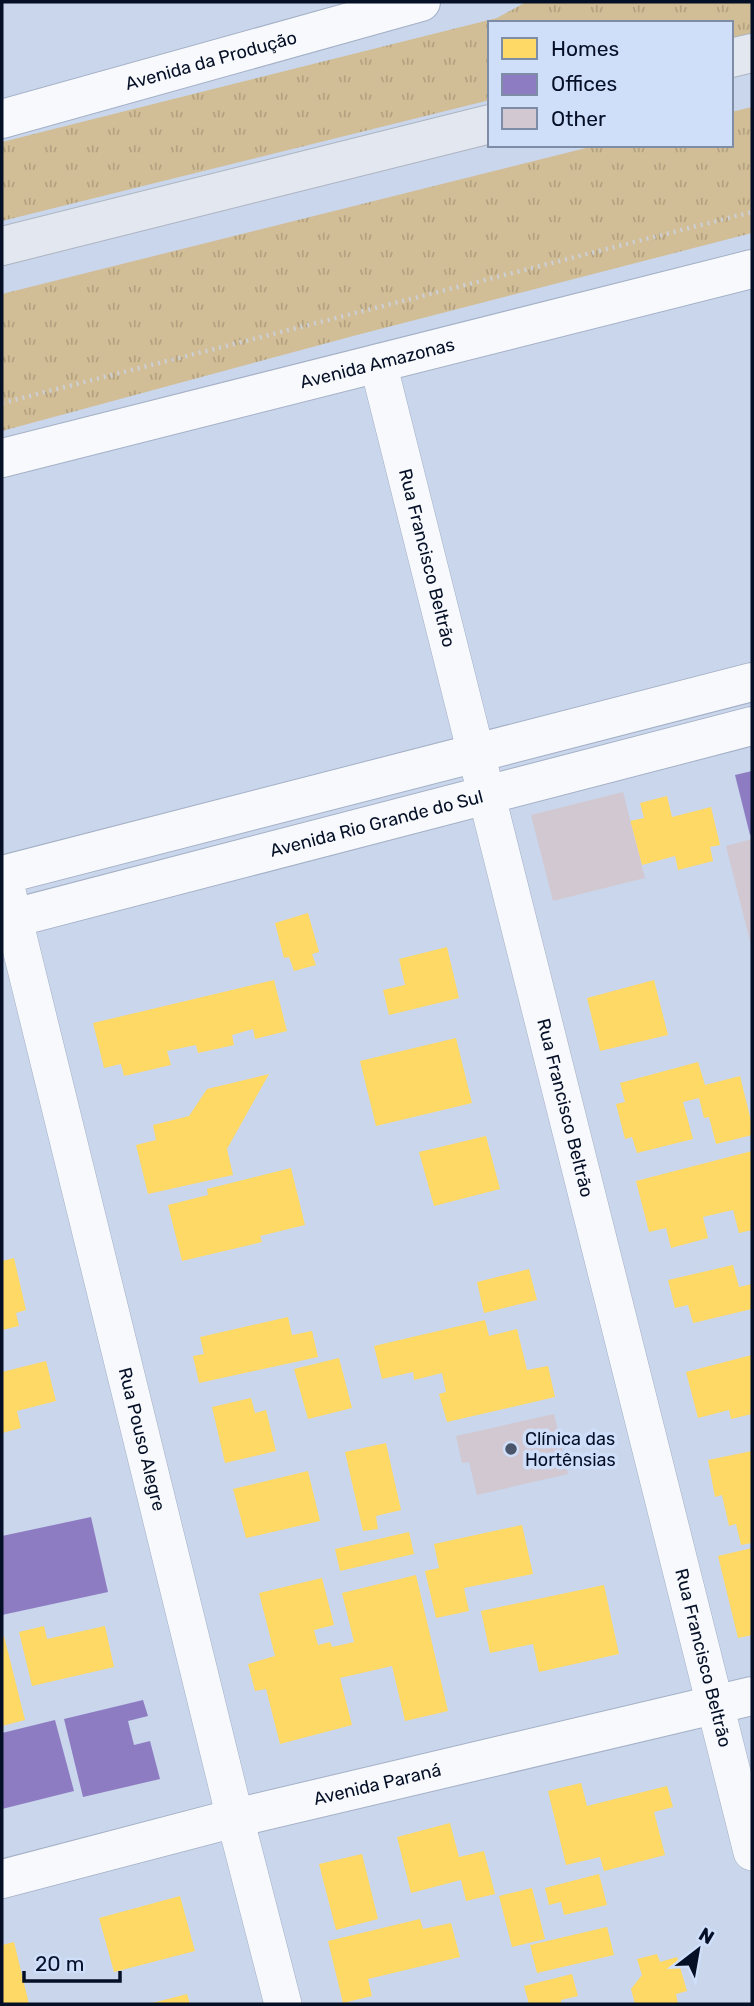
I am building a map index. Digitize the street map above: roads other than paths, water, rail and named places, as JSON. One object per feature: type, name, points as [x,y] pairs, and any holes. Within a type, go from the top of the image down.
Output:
[{"type":"highway","points":[[733,58],[752,53]]},
{"type":"highway","points":[[2,246],[488,124]]},
{"type":"street","name":"Avenida da Produção","points":[[2,119],[421,2]]},
{"type":"street","name":"Avenida Amazonas","points":[[2,458],[752,269]]},
{"type":"street","name":"Rua Francisco Beltrão","points":[[378,363],[752,1852]]},
{"type":"street","points":[[2,875],[752,682]]},
{"type":"street","name":"Avenida Rio Grande do Sul","points":[[8,919],[752,726]]},
{"type":"street","name":"Rua Pouso Alegre","points":[[2,875],[8,919],[283,2004]]},
{"type":"street","name":"Avenida Paraná","points":[[2,1879],[235,1818],[752,1696]]},
{"type":"place","name":"Clínica das Hortênsias","points":[[511,1449]]}]
